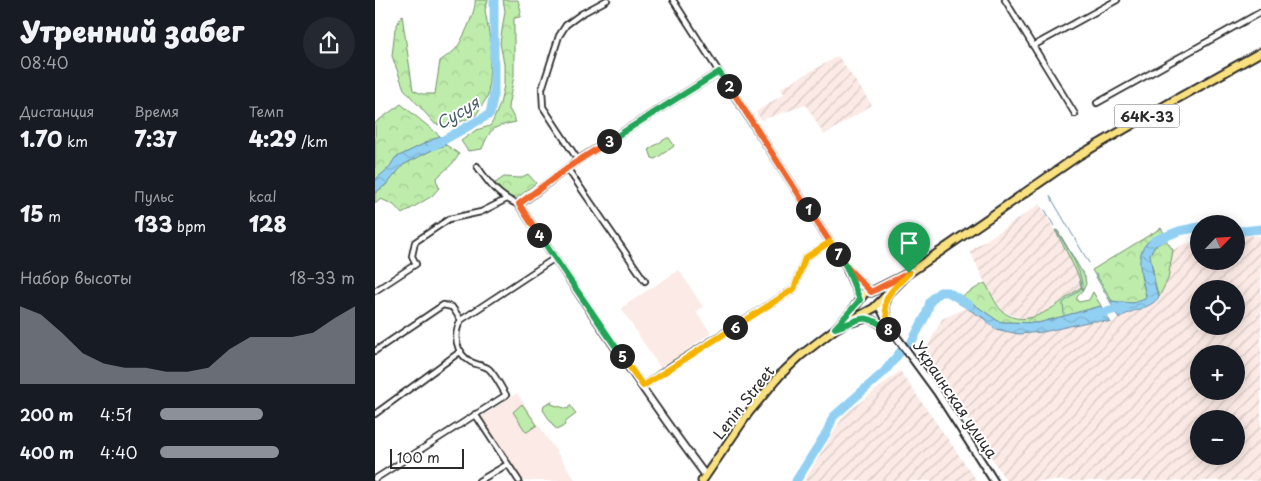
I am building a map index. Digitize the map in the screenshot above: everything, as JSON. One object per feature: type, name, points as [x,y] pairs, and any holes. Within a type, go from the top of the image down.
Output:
[{"type":"main road","name":"64К-33","points":[[909,273],[1078,156],[1261,52]]},
{"type":"main road","points":[[867,310],[874,308],[909,273]]},
{"type":"main road","points":[[860,300],[865,292],[871,292],[909,273]]},
{"type":"main road","name":"Украинская улица","points":[[871,292],[876,295],[878,304],[895,334],[937,392],[994,481]]},
{"type":"main road","points":[[890,292],[885,306],[887,317],[895,334]]},
{"type":"main road","name":"Украинская улица","points":[[860,300],[861,306],[895,334]]},
{"type":"main road","name":"Lenin Street","points":[[835,328],[860,300]]},
{"type":"main road","name":"Lenin Street","points":[[704,478],[764,393],[800,356],[835,328],[867,310]]},
{"type":"main road","points":[[835,328],[863,318],[869,318],[895,334]]},
{"type":"street","points":[[578,160],[543,107],[542,89],[559,36],[566,25],[581,14],[607,0]]},
{"type":"street","name":"Украинская улица","points":[[673,0],[793,188],[846,266],[871,292]]},
{"type":"street","points":[[1005,0],[1075,114]]},
{"type":"street","points":[[1033,46],[1117,0]]},
{"type":"street","points":[[1097,103],[1261,12]]},
{"type":"street","points":[[519,204],[578,160],[719,72]]},
{"type":"street","points":[[477,166],[489,184],[507,199],[519,204],[704,478]]},
{"type":"street","points":[[567,168],[645,281]]},
{"type":"street","points":[[375,290],[416,264],[412,256],[415,242],[433,228],[449,219],[481,212],[507,199]]},
{"type":"street","points":[[643,386],[668,368],[794,289],[805,258],[830,242]]},
{"type":"street","points":[[377,478],[506,395],[488,368],[469,361],[456,342],[455,334],[461,320],[555,258]]},
{"type":"street","points":[[846,266],[860,300]]},
{"type":"street","points":[[375,351],[443,305],[451,307],[461,320]]},
{"type":"street","points":[[375,414],[461,351]]},
{"type":"street","points":[[475,414],[519,481]]},
{"type":"street","points":[[479,481],[508,464]]},
{"type":"shaded area","points":[[838,56],[872,105],[824,135],[806,105],[761,120],[756,112],[784,94],[781,88]]},
{"type":"shaded area","points":[[1040,204],[1071,261],[1081,287],[1045,312],[1025,319],[1009,314],[1001,309],[985,283],[970,251]]},
{"type":"shaded area","points":[[1245,235],[1261,236],[1261,481],[1006,481],[925,351],[942,319],[966,308],[983,318],[995,329],[1030,334],[1092,321],[1111,323],[1123,315],[1145,308],[1156,301],[1161,295],[1168,279],[1173,250],[1190,243],[1190,270],[1245,270]]},
{"type":"shaded area","points":[[679,270],[703,307],[696,312],[711,333],[661,369],[621,308]]},
{"type":"shaded area","points":[[900,371],[977,481],[804,481],[844,415]]},
{"type":"shaded area","points":[[517,393],[576,481],[523,481],[480,418]]},
{"type":"green space","points":[[475,0],[488,0],[485,10],[491,45],[488,96],[476,115],[451,126],[435,124],[404,89],[392,56],[395,29],[402,15],[413,90],[422,94],[435,94],[440,61],[459,45],[471,17]]},
{"type":"green space","points":[[503,0],[518,0],[521,11],[520,17],[514,18],[514,76],[508,107],[516,122],[494,129],[488,136],[482,149],[468,151],[461,141],[476,130],[490,126],[500,104],[504,85],[504,64],[500,43],[505,11]]},
{"type":"green space","points":[[401,104],[440,136],[395,158],[389,168],[375,180],[375,123]]},
{"type":"green space","points":[[667,138],[674,145],[673,147],[655,159],[652,158],[649,149]]},
{"type":"green space","points":[[446,145],[459,154],[452,164],[436,179],[439,188],[432,196],[402,214],[394,205],[381,199],[375,204],[375,193],[388,183],[403,165]]},
{"type":"green space","points":[[528,174],[536,183],[516,199],[508,197],[495,183],[504,177],[520,178]]},
{"type":"green space","points":[[1161,228],[1164,233],[1153,242],[1141,265],[1145,299],[1133,303],[1110,301],[1092,270]]},
{"type":"green space","points":[[1055,230],[1058,231],[1085,277],[1086,284],[1083,290],[1078,275]]},
{"type":"green space","points":[[1166,240],[1173,250],[1168,279],[1159,297],[1150,255],[1154,247]]},
{"type":"green space","points":[[985,283],[1001,310],[1011,317],[1022,319],[1043,313],[1081,287],[1083,290],[1077,297],[1077,301],[1089,300],[1093,292],[1101,306],[1038,323],[1003,322],[998,321],[962,296]]},
{"type":"green space","points":[[552,401],[551,404],[568,409],[570,405],[576,414],[559,429],[555,428],[543,410],[544,405]]},
{"type":"green space","points":[[522,404],[537,425],[527,432],[513,412]]},
{"type":"water","points":[[440,136],[446,145],[403,165],[388,183],[375,193],[375,180],[389,168],[395,158]]},
{"type":"water","points":[[1164,233],[1166,240],[1155,246],[1150,254],[1155,286],[1159,297],[1150,305],[1123,315],[1119,319],[1110,301],[1133,303],[1145,299],[1140,267],[1142,251],[1153,238]]},
{"type":"water","points":[[962,296],[998,321],[1003,322],[1038,323],[1101,306],[1111,323],[1092,321],[1043,332],[1019,334],[995,329],[983,318],[958,303]]},
{"type":"waterway","name":"Сусуя","points":[[433,146],[490,114],[494,93],[494,0]]},
{"type":"waterway","points":[[1050,196],[1089,263]]},
{"type":"waterway","points":[[1045,210],[1054,226]]},
{"type":"waterway","points":[[1154,241],[1190,229]]},
{"type":"waterway","points":[[1245,231],[1261,229]]},
{"type":"waterway","points":[[1056,230],[1073,258],[1082,281],[1082,288],[1063,303],[1064,315]]},
{"type":"waterway","points":[[1096,274],[1112,301]]},
{"type":"waterway","points":[[796,481],[827,432],[833,417],[884,372],[901,351],[910,345],[926,315],[930,302],[935,296],[940,292],[948,292],[969,305]]},
{"type":"waterway","points":[[1094,315],[1125,307]]},
{"type":"route","points":[[909,273],[871,292],[846,266],[809,210],[793,188],[719,72],[578,160],[519,204],[643,386],[668,368],[794,289],[805,258],[830,242],[846,266],[860,300],[835,328],[863,318],[869,318],[893,332],[885,310],[886,302],[890,292],[909,273]]}]
